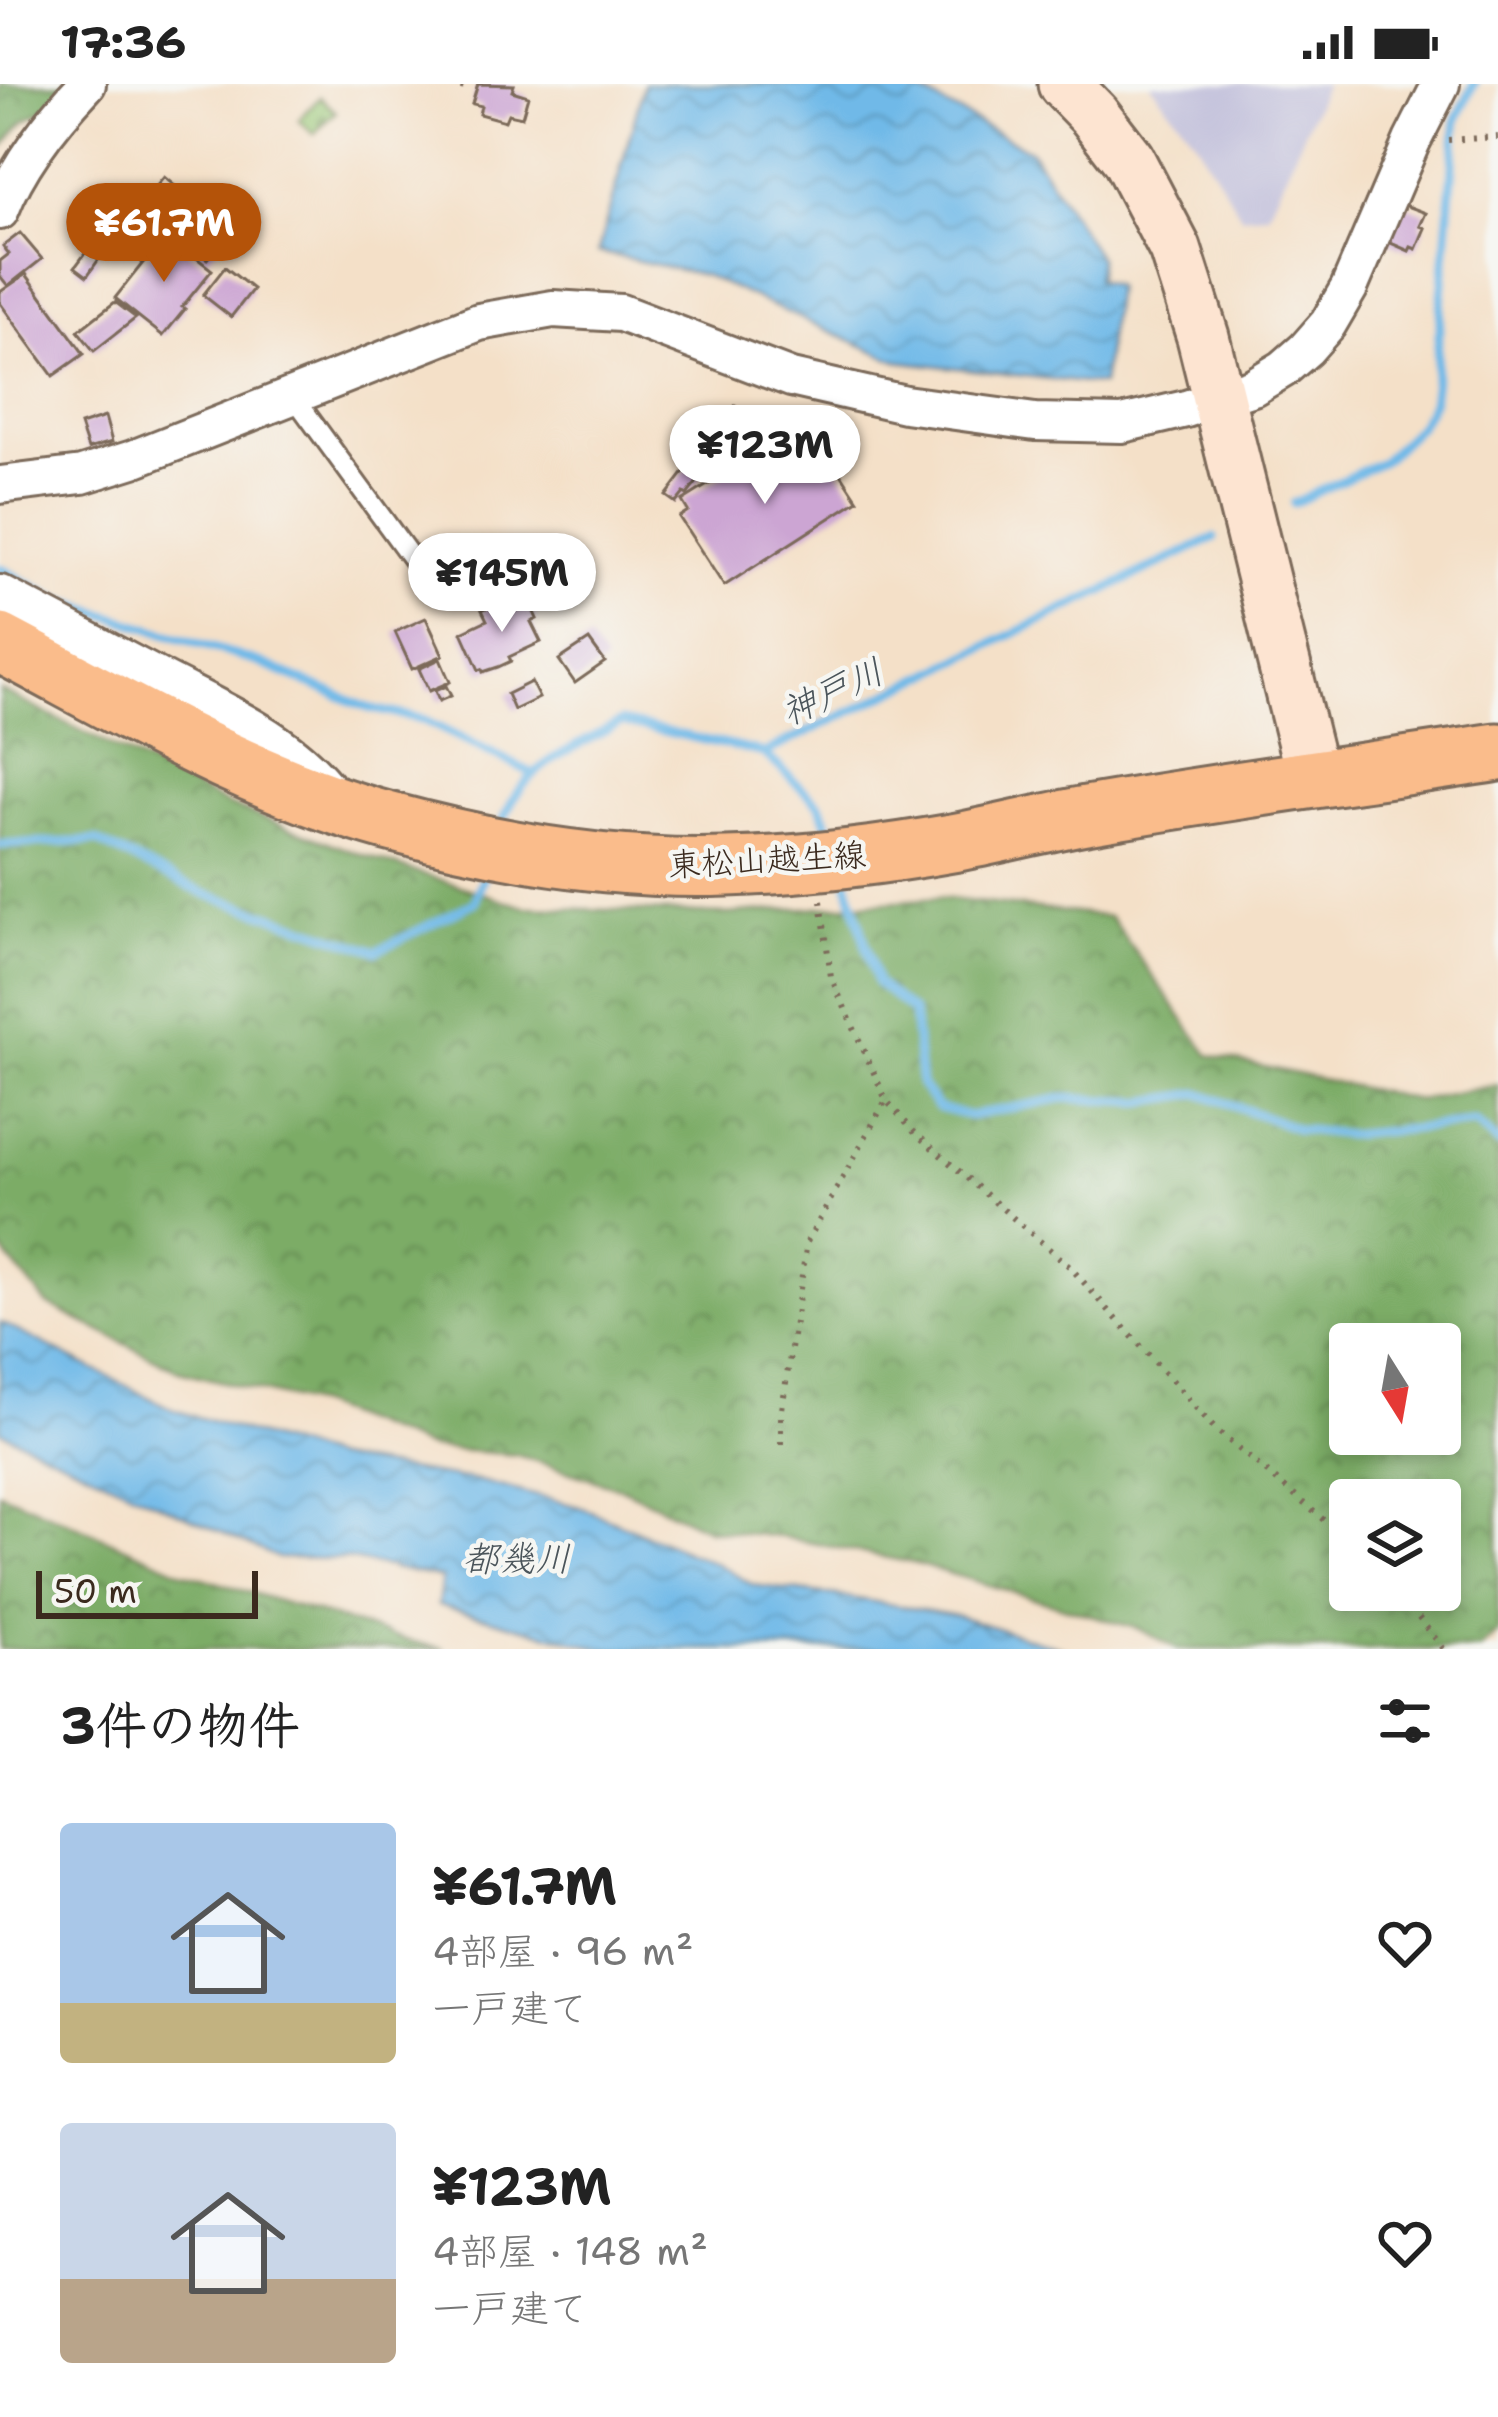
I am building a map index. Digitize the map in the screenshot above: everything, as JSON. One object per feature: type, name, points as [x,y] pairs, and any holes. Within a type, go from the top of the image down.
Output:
[{"type":"main road","name":"東松山越生線","points":[[0,643],[186,740],[340,806],[446,836],[565,859],[724,868],[817,861],[949,844],[1084,816],[1498,752]]},
{"type":"street","points":[[0,211],[24,165],[87,84]]},
{"type":"street","points":[[1064,84],[1128,159],[1175,249],[1203,337],[1312,780]]},
{"type":"street","points":[[0,485],[82,475],[479,322],[554,309],[621,313],[791,378],[905,404],[1035,422],[1122,424],[1219,400],[1283,369],[1328,324],[1349,288],[1441,84]]},
{"type":"street","points":[[0,594],[224,710],[317,775],[340,806]]},
{"type":"lane","points":[[294,397],[432,586]]},
{"type":"path","points":[[449,84],[465,88]]},
{"type":"path","points":[[1412,141],[1498,137]]},
{"type":"path","points":[[817,861],[831,977],[886,1100],[915,1133],[1070,1267],[1215,1429],[1329,1524]]},
{"type":"path","points":[[781,1444],[807,1242],[886,1100]]},
{"type":"path","points":[[1413,1611],[1444,1649]]},
{"type":"shaded area","points":[[1150,84],[1325,84],[1268,214],[1241,216],[1195,140]]},
{"type":"green space","points":[[0,84],[68,84],[49,107],[24,121],[0,150]]},
{"type":"green space","points":[[320,97],[336,112],[314,134],[299,120]]},
{"type":"green space","points":[[0,690],[231,806],[525,907],[725,914],[940,898],[1110,917],[1209,1055],[1417,1100],[1498,1085],[1498,1633],[1480,1649],[1178,1649],[1139,1629],[913,1563],[782,1537],[707,1529],[624,1489],[517,1455],[429,1448],[317,1405],[179,1371],[47,1304],[0,1248]]},
{"type":"green space","points":[[0,1492],[183,1572],[445,1649],[0,1649]]},
{"type":"water","points":[[644,84],[905,84],[1031,151],[1099,258],[1096,280],[1115,286],[1102,385],[897,361],[703,275],[598,252]]},
{"type":"water","name":"都幾川","points":[[0,1322],[174,1410],[335,1459],[484,1482],[583,1508],[717,1564],[753,1585],[958,1616],[1064,1649],[604,1649],[438,1605],[442,1578],[347,1559],[278,1558],[0,1431]]},
{"type":"building","points":[[478,84],[514,85],[512,91],[528,96],[522,117],[508,114],[505,121],[479,114],[481,106],[472,104]]},
{"type":"building","points":[[164,177],[188,197],[168,220],[145,200]]},
{"type":"building","points":[[1402,204],[1426,213],[1416,249],[1409,251],[1386,241]]},
{"type":"building","points":[[202,216],[227,234],[207,259],[183,241]]},
{"type":"building","points":[[20,233],[42,259],[8,286],[0,276],[0,261],[9,254],[3,246]]},
{"type":"building","points":[[166,234],[212,270],[163,336],[115,298]]},
{"type":"building","points":[[87,251],[99,259],[87,276],[75,267]]},
{"type":"building","points":[[225,267],[253,289],[231,317],[203,295]]},
{"type":"building","points":[[26,274],[84,354],[53,376],[0,303],[0,292]]},
{"type":"building","points":[[115,302],[136,318],[94,351],[78,331]]},
{"type":"building","points":[[735,406],[753,419],[717,467],[713,464],[706,474],[692,464]]},
{"type":"building","points":[[105,417],[112,442],[88,449],[80,425]]},
{"type":"building","points":[[813,431],[858,500],[724,586],[679,517],[688,511],[682,501],[744,462],[750,471]]},
{"type":"building","points":[[688,467],[701,477],[676,503],[666,496]]},
{"type":"building","points":[[529,601],[537,619],[531,622],[541,642],[498,667],[479,670],[462,632],[487,620],[482,610],[500,602],[505,612]]},
{"type":"building","points":[[426,618],[443,655],[412,669],[395,632]]},
{"type":"building","points":[[589,640],[605,662],[575,683],[559,660]]},
{"type":"building","points":[[440,659],[450,682],[429,691],[419,669]]},
{"type":"building","points":[[531,682],[539,698],[514,710],[507,694]]},
{"type":"building","points":[[446,686],[451,696],[439,701],[435,691]]},
{"type":"waterway","name":"神戸川","points":[[1294,503],[1383,461],[1419,426],[1433,401],[1457,119],[1474,84]]},
{"type":"waterway","name":"神戸川","points":[[501,827],[521,788],[534,774],[621,722],[764,753],[1214,538]]},
{"type":"waterway","points":[[0,568],[56,599],[260,663],[368,708],[421,719],[532,773]]},
{"type":"waterway","points":[[764,753],[821,806],[833,841]]},
{"type":"waterway","name":"神戸川","points":[[0,845],[96,841],[206,894],[377,951],[475,902],[488,865]]},
{"type":"waterway","points":[[847,880],[877,983],[913,1012],[921,1085],[938,1108],[970,1116],[1063,1098],[1142,1102],[1200,1093],[1298,1129],[1348,1135],[1475,1123],[1498,1143]]}]
